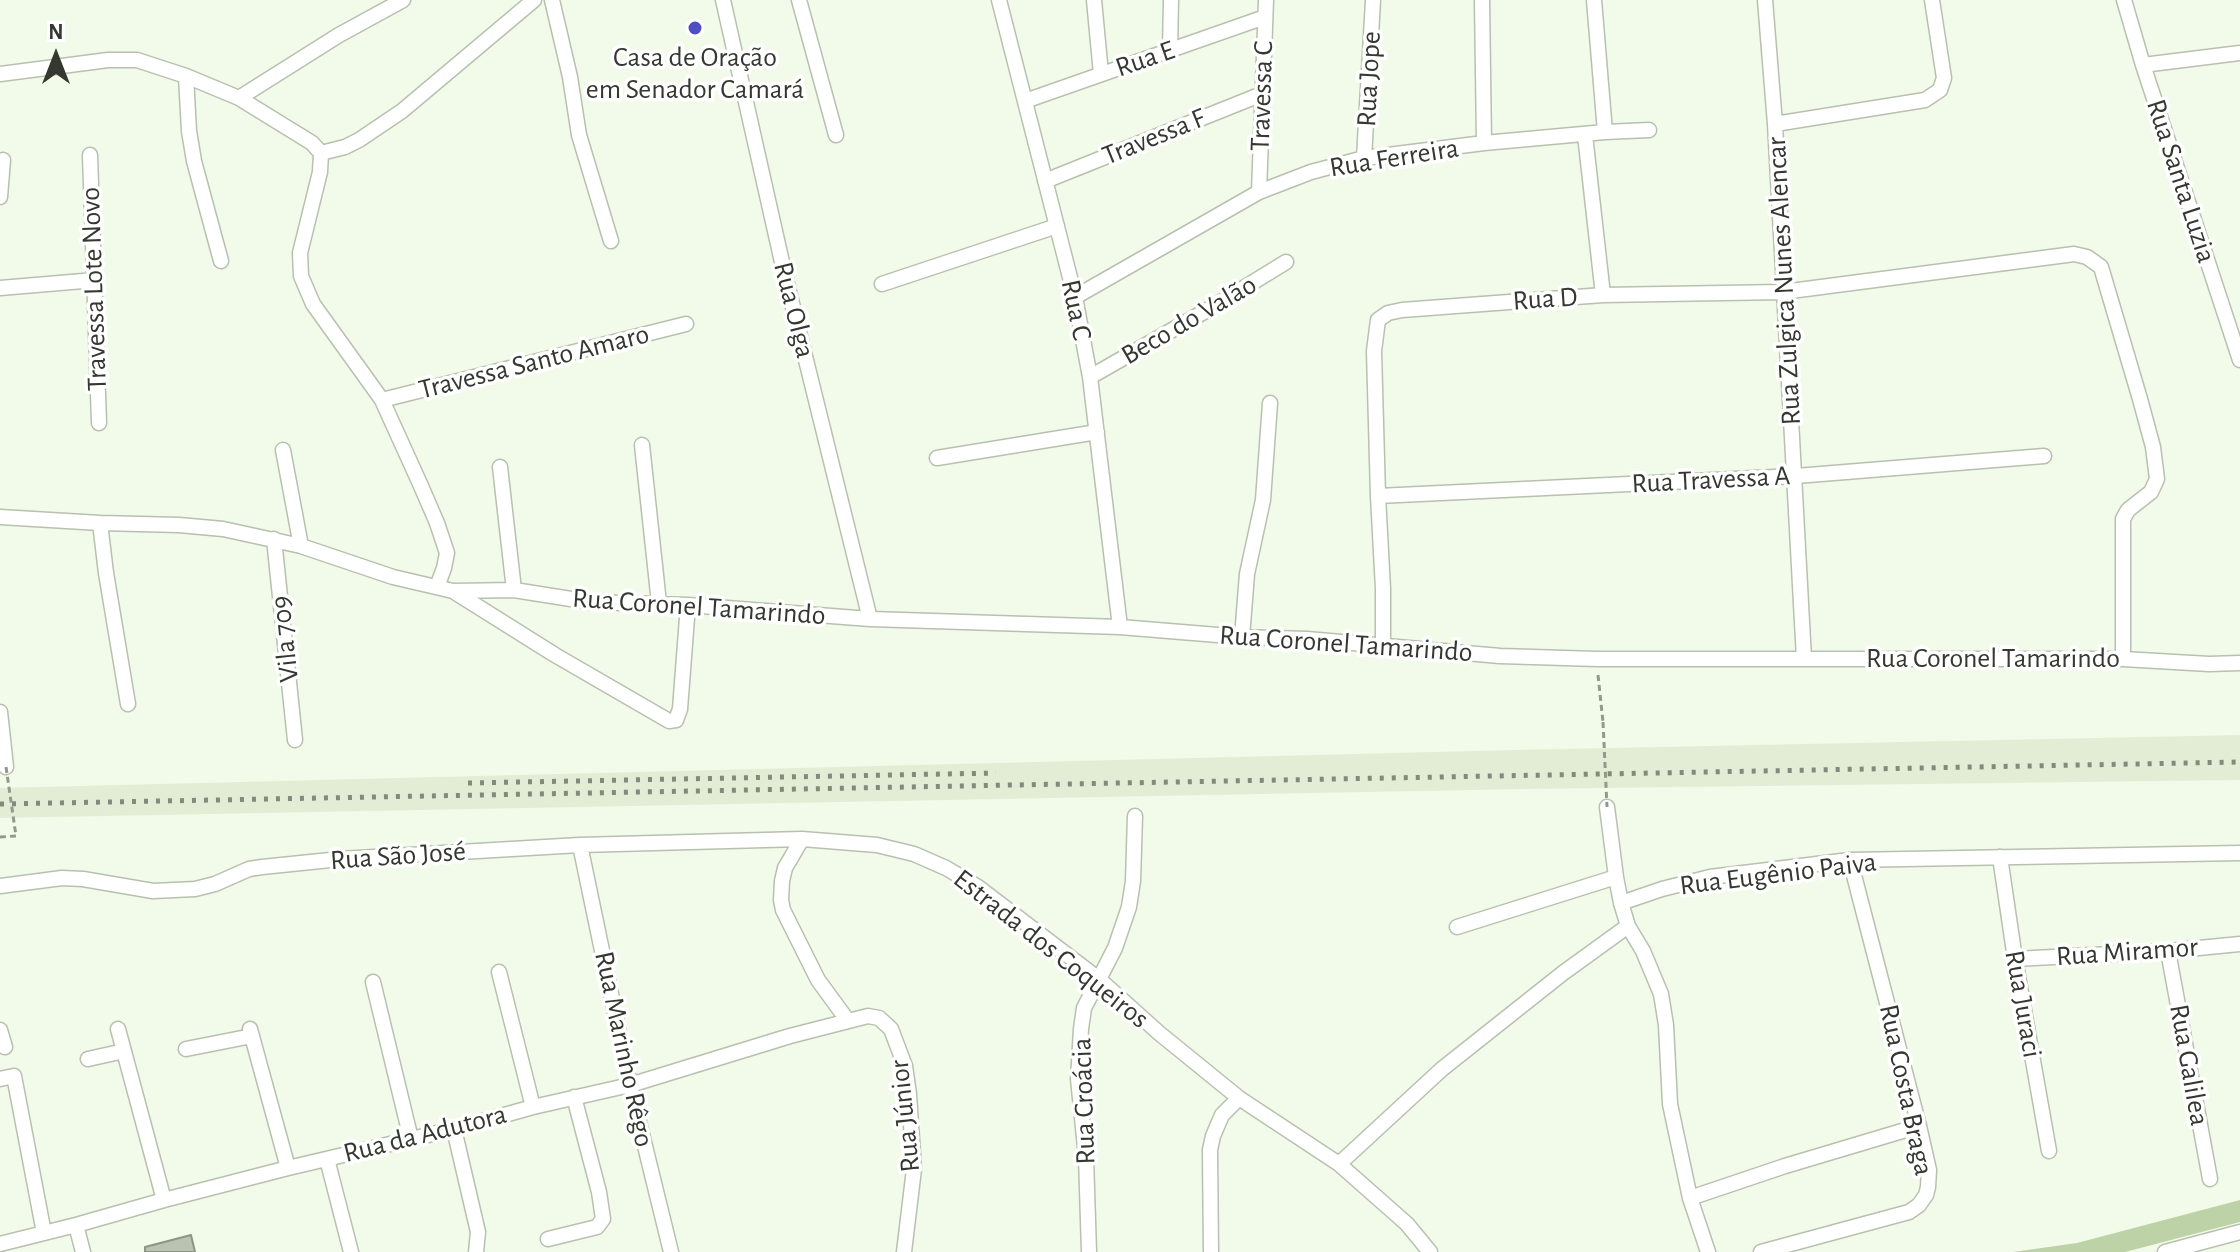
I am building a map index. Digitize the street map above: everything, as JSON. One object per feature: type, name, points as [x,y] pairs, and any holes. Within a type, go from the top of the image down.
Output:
[{"type":"street","points":[[239,98],[339,35],[403,0]]},
{"type":"street","points":[[321,153],[359,140],[402,111],[534,0]]},
{"type":"street","points":[[552,0],[566,55],[579,135],[611,241]]},
{"type":"street","name":"Rua Olga","points":[[723,0],[784,271],[870,619]]},
{"type":"street","points":[[799,0],[836,135]]},
{"type":"street","name":"Rua C","points":[[999,0],[1075,297],[1090,377],[1120,627]]},
{"type":"street","points":[[1094,0],[1101,74]]},
{"type":"street","points":[[1170,50],[1171,0]]},
{"type":"street","name":"Travessa C","points":[[1259,192],[1266,0]]},
{"type":"street","name":"Rua Jope","points":[[1364,158],[1373,0]]},
{"type":"street","points":[[1482,0],[1484,143]]},
{"type":"street","points":[[1594,0],[1605,132]]},
{"type":"street","name":"Rua Zulgica Nunes Alencar","points":[[1765,0],[1796,476],[1804,659]]},
{"type":"street","points":[[1775,124],[1925,100],[1940,90],[1944,78],[1932,0]]},
{"type":"street","name":"Rua Santa Luzia","points":[[2124,0],[2240,360]]},
{"type":"street","name":"Rua E","points":[[1025,101],[1265,17]]},
{"type":"street","points":[[2143,65],[2240,53]]},
{"type":"street","points":[[0,74],[108,60],[137,60],[239,98],[312,143],[321,153],[320,172],[300,253],[301,276],[313,304],[382,400],[437,523],[447,553],[437,587]]},
{"type":"street","points":[[186,76],[194,161],[221,261]]},
{"type":"street","name":"Travessa F","points":[[1045,181],[1262,94]]},
{"type":"street","name":"Rua Ferreira","points":[[1075,297],[1259,192],[1311,172],[1364,158],[1484,143],[1649,130]]},
{"type":"street","points":[[1585,135],[1603,295]]},
{"type":"street","name":"Travessa Lote Novo","points":[[90,155],[99,423]]},
{"type":"street","points":[[0,197],[3,160]]},
{"type":"street","points":[[882,284],[1057,226]]},
{"type":"street","name":"Rua D","points":[[1383,645],[1374,351],[1378,320],[1388,313],[1603,295],[1783,292],[2074,254],[2087,257],[2101,267],[2153,447],[2157,479],[2151,492],[2128,510],[2123,519],[2123,659]]},
{"type":"street","name":"Beco do Valão","points":[[1090,377],[1286,262]]},
{"type":"street","points":[[0,288],[95,280]]},
{"type":"street","name":"Travessa Santo Amaro","points":[[382,400],[686,324]]},
{"type":"street","points":[[1242,637],[1247,574],[1263,500],[1270,403]]},
{"type":"street","points":[[937,458],[1097,432]]},
{"type":"street","points":[[642,445],[659,603]]},
{"type":"street","points":[[283,450],[301,546]]},
{"type":"street","name":"Rua Travessa A","points":[[1378,496],[1796,476],[2044,456]]},
{"type":"street","points":[[500,467],[514,590]]},
{"type":"street","points":[[0,517],[223,529],[301,546],[393,577],[453,591],[669,721],[676,720],[682,698],[688,605]]},
{"type":"street","points":[[100,523],[128,704]]},
{"type":"street","name":"Vila 709","points":[[274,539],[295,740]]},
{"type":"street","name":"Rua Coronel Tamarindo","points":[[453,591],[514,590],[590,602],[659,603],[870,619],[1120,627],[1500,656],[1597,659],[2123,659],[2240,663]]},
{"type":"street","points":[[0,712],[4,766]]},
{"type":"street","points":[[1607,807],[1621,903],[1628,926],[1653,971],[1665,1011],[1670,1104],[1690,1198],[1708,1252]]},
{"type":"street","name":"Rua Croácia","points":[[1089,1252],[1078,1051],[1084,1008],[1115,948],[1129,907],[1135,816]]},
{"type":"street","points":[[802,839],[785,868],[781,891],[783,910],[818,980],[848,1021]]},
{"type":"street","name":"Estrada dos Coqueiros","points":[[802,839],[877,845],[914,854],[978,887],[1100,980],[1239,1098],[1339,1164],[1407,1224],[1430,1252]]},
{"type":"street","name":"Rua São José","points":[[0,886],[62,878],[153,891],[174,890],[215,884],[249,869],[307,862],[501,848],[802,839]]},
{"type":"street","name":"Rua Marinho Rêgo","points":[[580,845],[630,1085],[671,1252]]},
{"type":"street","name":"Rua Eugênio Paiva","points":[[1621,903],[1710,877],[1850,860],[2240,853]]},
{"type":"street","name":"Rua Juraci","points":[[2000,857],[2049,1151]]},
{"type":"street","name":"Rua Costa Braga","points":[[1761,1252],[1909,1212],[1926,1195],[1929,1170],[1850,860]]},
{"type":"street","points":[[1457,927],[1616,877]]},
{"type":"street","points":[[1339,1164],[1442,1069],[1628,926]]},
{"type":"street","name":"Rua Miramor","points":[[2015,959],[2240,944]]},
{"type":"street","name":"Rua Galilea","points":[[2168,951],[2210,1179]]},
{"type":"street","points":[[499,972],[533,1107]]},
{"type":"street","points":[[373,982],[411,1139]]},
{"type":"street","name":"Rua Júnior","points":[[848,1021],[868,1016],[879,1018],[891,1029],[905,1066],[912,1117],[914,1169],[904,1252]]},
{"type":"street","name":"Rua da Adutora","points":[[0,1244],[288,1168],[630,1085],[848,1021]]},
{"type":"street","points":[[118,1029],[164,1200]]},
{"type":"street","points":[[0,1030],[5,1047]]},
{"type":"street","points":[[186,1049],[251,1032],[288,1168]]},
{"type":"street","points":[[88,1059],[124,1051]]},
{"type":"street","points":[[7,1078],[44,1233]]},
{"type":"street","points":[[548,1239],[597,1227],[603,1219],[574,1097]]},
{"type":"street","points":[[1211,1252],[1210,1150],[1222,1115],[1239,1098]]},
{"type":"street","points":[[1690,1198],[1919,1126]]},
{"type":"street","points":[[454,1129],[478,1232],[476,1252]]},
{"type":"street","points":[[327,1159],[351,1252]]},
{"type":"street","points":[[76,1225],[83,1252]]},
{"type":"street","points":[[2165,1252],[2240,1232]]},
{"type":"path","points":[[1597,659],[1607,807]]},
{"type":"path","points":[[0,837],[16,836],[4,766]]},
{"type":"shaded area","points":[[2240,735],[2240,780],[1525,789],[0,818],[0,788]]},
{"type":"green space","points":[[2240,1200],[2240,1222],[2125,1252],[2013,1252],[2077,1243]]},
{"type":"building","points":[[191,1235],[195,1252],[145,1252],[145,1247]]},
{"type":"railway","points":[[0,804],[2240,762]]},
{"type":"railway","points":[[468,783],[996,773]]},
{"type":"place","name":"Casa de Oração em Senador Camará","points":[[695,28]]}]
